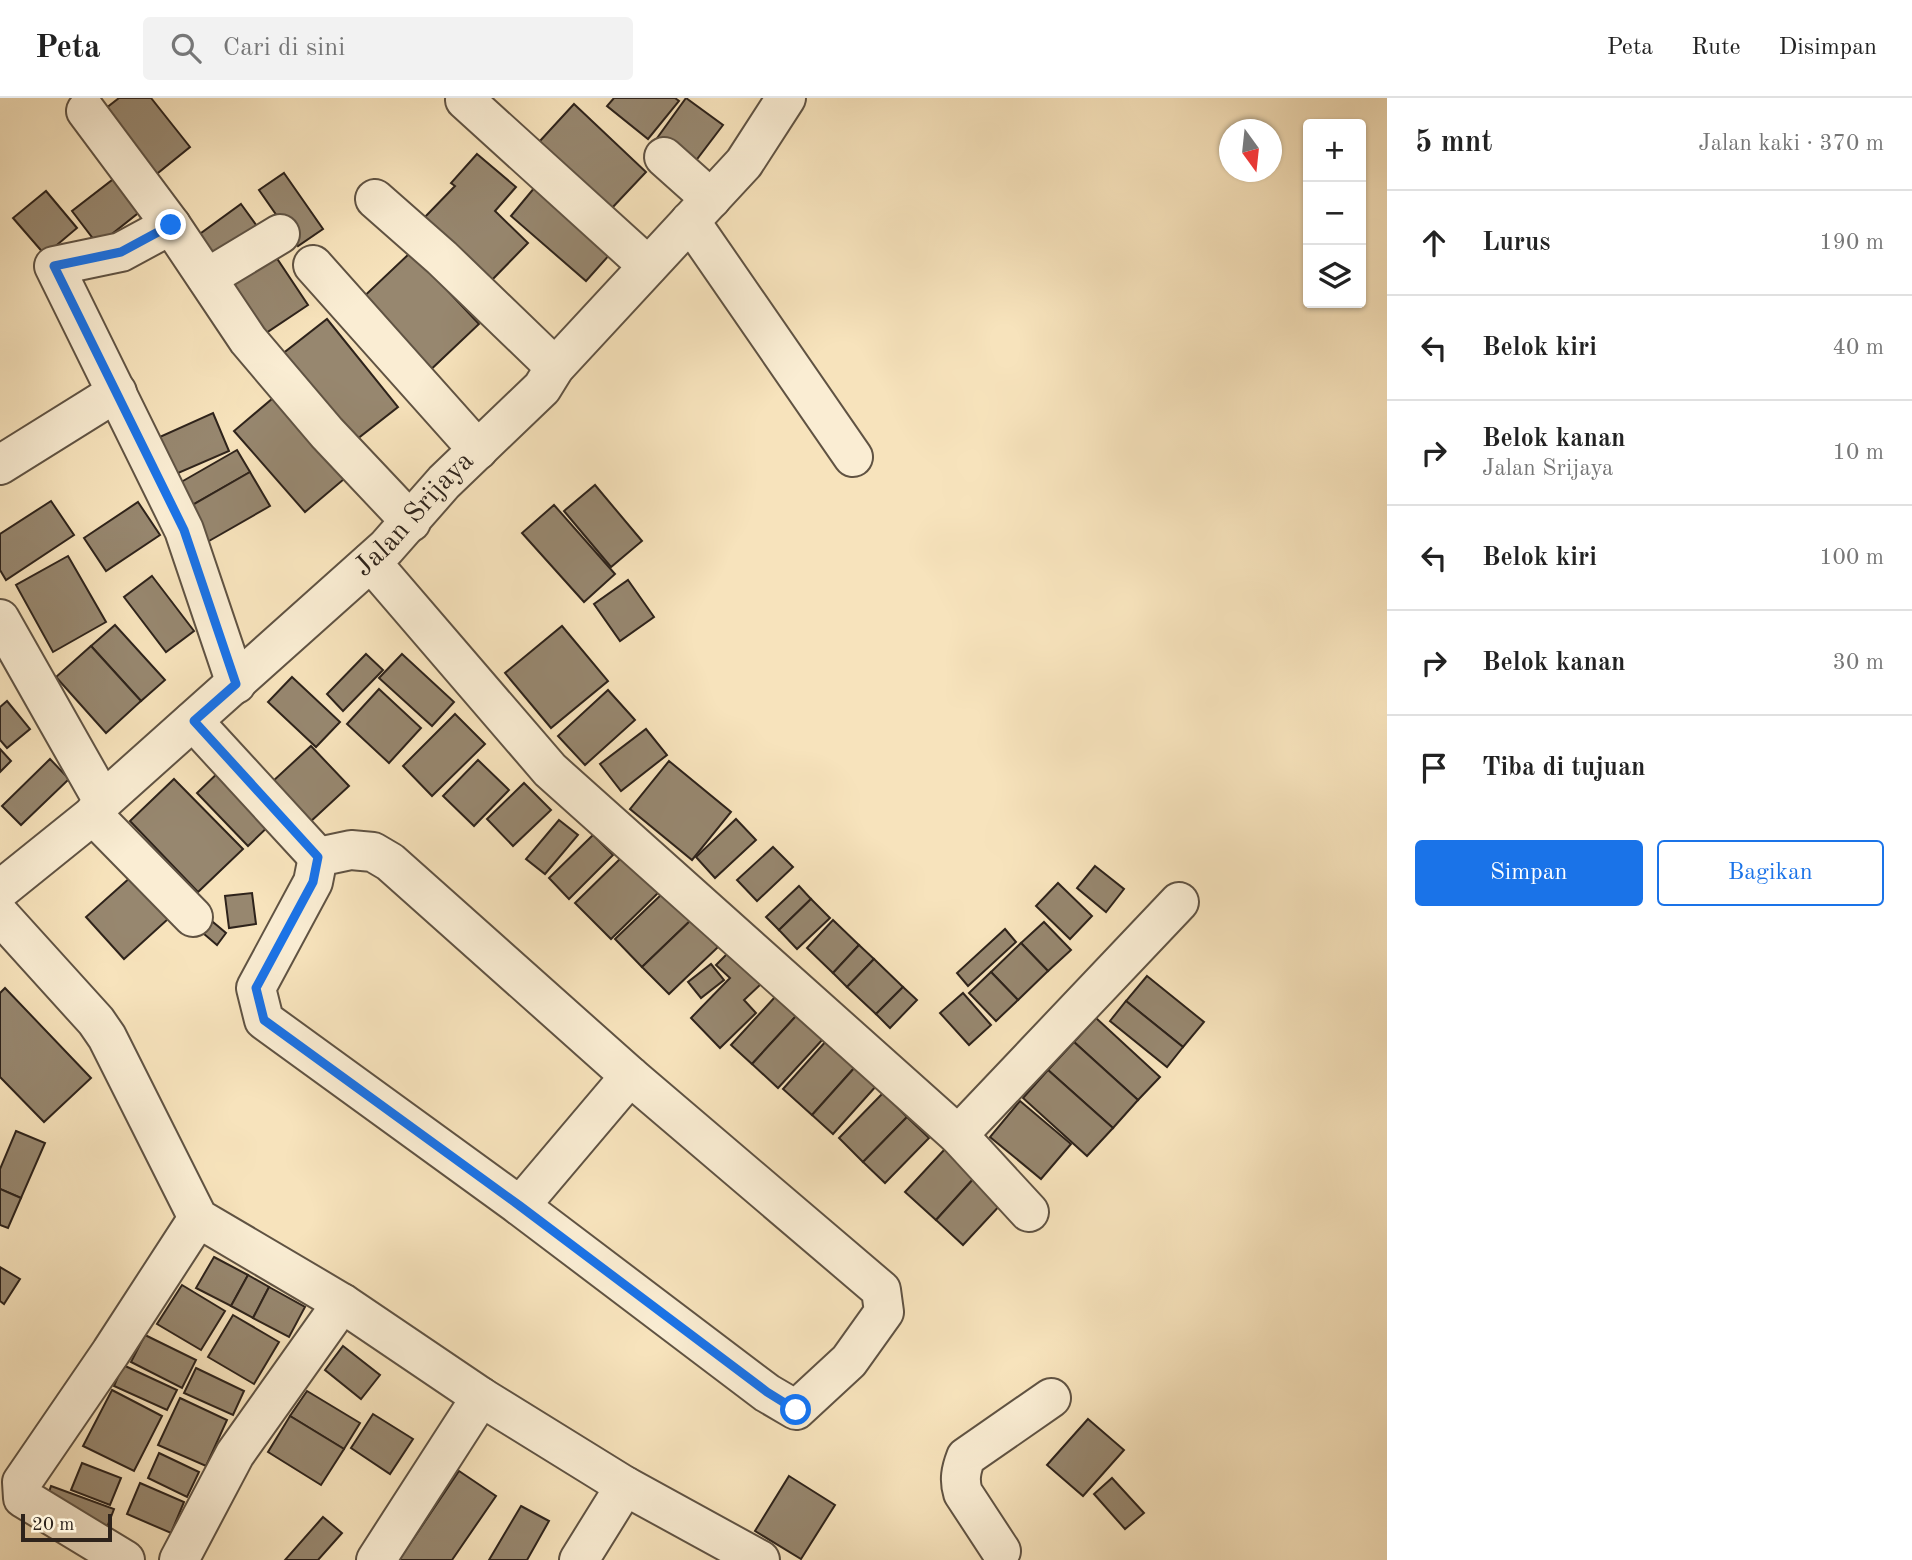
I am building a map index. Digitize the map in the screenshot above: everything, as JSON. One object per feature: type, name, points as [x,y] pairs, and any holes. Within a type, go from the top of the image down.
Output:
[{"type":"street","points":[[465,100],[648,266]]},
{"type":"street","name":"Jalan Srijaya","points":[[0,890],[98,808],[371,562],[411,522],[444,482],[542,388],[555,367],[744,163],[771,103]]},
{"type":"street","points":[[86,111],[171,225],[248,340],[327,433],[411,522]]},
{"type":"street","points":[[664,157],[700,210],[853,457]]},
{"type":"street","points":[[375,199],[442,258],[555,367]]},
{"type":"street","points":[[171,225],[121,252],[54,266],[184,530],[236,684]]},
{"type":"street","points":[[207,278],[280,234]]},
{"type":"street","points":[[313,265],[478,450]]},
{"type":"street","points":[[0,465],[117,392]]},
{"type":"street","points":[[371,562],[550,770],[958,1135],[1029,1212]]},
{"type":"street","points":[[0,619],[98,808],[193,917]]},
{"type":"street","points":[[194,721],[318,857]]},
{"type":"street","points":[[351,850],[373,852],[390,862],[630,1076],[881,1290],[884,1312],[849,1361],[796,1410],[767,1392],[520,1206],[264,1020],[256,988],[313,882],[318,857],[351,850]]},
{"type":"street","points":[[958,1135],[1179,902]]},
{"type":"street","points":[[0,915],[102,1029],[198,1218],[342,1303],[481,1397],[625,1486],[760,1560]]},
{"type":"street","points":[[520,1206],[630,1076]]},
{"type":"street","points":[[125,1560],[23,1498],[22,1482],[198,1218]]},
{"type":"street","points":[[179,1560],[235,1454],[342,1303]]},
{"type":"street","points":[[376,1560],[481,1397]]},
{"type":"street","points":[[1002,1557],[963,1493],[961,1469],[966,1457],[1051,1398]]},
{"type":"street","points":[[579,1560],[625,1486]]},
{"type":"building","points":[[119,98],[151,98],[190,147],[148,181],[96,116]]},
{"type":"building","points":[[614,98],[675,98],[679,101],[648,139],[607,106]]},
{"type":"building","points":[[686,98],[723,125],[691,167],[655,141]]},
{"type":"building","points":[[574,104],[646,172],[611,209],[539,142]]},
{"type":"building","points":[[477,154],[516,187],[495,211],[528,243],[488,284],[423,219],[455,186],[451,183]]},
{"type":"building","points":[[284,173],[323,229],[298,246],[259,190]]},
{"type":"building","points":[[116,177],[142,210],[98,245],[72,211]]},
{"type":"building","points":[[535,187],[611,253],[586,281],[511,216]]},
{"type":"building","points":[[46,191],[77,228],[45,255],[13,218]]},
{"type":"building","points":[[241,204],[259,229],[215,261],[197,236]]},
{"type":"building","points":[[272,251],[308,305],[266,333],[230,278]]},
{"type":"building","points":[[411,252],[479,324],[424,376],[356,304]]},
{"type":"building","points":[[327,319],[398,407],[352,443],[281,355]]},
{"type":"building","points":[[279,393],[350,474],[305,512],[234,431]]},
{"type":"building","points":[[213,413],[229,451],[169,477],[153,440]]},
{"type":"building","points":[[237,450],[250,472],[182,511],[169,489]]},
{"type":"building","points":[[250,472],[270,506],[202,545],[182,511]]},
{"type":"building","points":[[595,485],[642,541],[611,567],[564,511]]},
{"type":"building","points":[[51,501],[74,535],[6,580],[0,570],[0,534]]},
{"type":"building","points":[[138,502],[160,535],[106,571],[84,538]]},
{"type":"building","points":[[554,505],[615,574],[584,602],[522,533]]},
{"type":"building","points":[[68,556],[106,622],[53,652],[16,585]]},
{"type":"building","points":[[152,576],[194,631],[166,652],[124,597]]},
{"type":"building","points":[[628,580],[654,617],[620,641],[594,604]]},
{"type":"building","points":[[115,625],[165,680],[141,701],[91,646]]},
{"type":"building","points":[[562,626],[608,681],[551,728],[505,673]]},
{"type":"building","points":[[91,646],[141,701],[106,733],[56,677]]},
{"type":"building","points":[[366,654],[383,670],[343,711],[327,694]]},
{"type":"building","points":[[402,654],[454,702],[432,726],[379,678]]},
{"type":"building","points":[[292,677],[340,722],[316,747],[268,702]]},
{"type":"building","points":[[379,689],[421,728],[389,763],[347,724]]},
{"type":"building","points":[[608,690],[635,720],[585,765],[558,736]]},
{"type":"building","points":[[7,701],[30,729],[7,748],[0,740],[0,707]]},
{"type":"building","points":[[455,714],[485,744],[432,796],[403,766]]},
{"type":"building","points":[[646,729],[667,755],[621,791],[600,764]]},
{"type":"building","points":[[311,746],[349,786],[309,823],[272,782]]},
{"type":"building","points":[[0,749],[11,761],[0,772]]},
{"type":"building","points":[[50,759],[69,779],[21,825],[2,806]]},
{"type":"building","points":[[478,760],[509,790],[474,826],[443,796]]},
{"type":"building","points":[[669,761],[731,812],[692,860],[630,809]]},
{"type":"building","points":[[225,766],[276,819],[248,846],[197,793]]},
{"type":"building","points":[[174,779],[243,849],[198,892],[130,821]]},
{"type":"building","points":[[524,783],[551,810],[513,846],[487,819]]},
{"type":"building","points":[[736,819],[756,840],[715,878],[696,857]]},
{"type":"building","points":[[559,820],[578,835],[545,874],[526,859]]},
{"type":"building","points":[[593,835],[613,855],[569,899],[549,878]]},
{"type":"building","points":[[773,847],[793,867],[757,901],[737,880]]},
{"type":"building","points":[[623,856],[659,892],[611,939],[575,903]]},
{"type":"building","points":[[1095,866],[1124,889],[1106,912],[1077,888]]},
{"type":"building","points":[[141,868],[179,909],[124,959],[86,917]]},
{"type":"building","points":[[1058,883],[1092,916],[1070,939],[1036,906]]},
{"type":"building","points":[[799,886],[811,899],[779,930],[766,917]]},
{"type":"building","points":[[664,892],[691,920],[642,967],[615,939]]},
{"type":"building","points":[[252,893],[256,924],[229,928],[225,896]]},
{"type":"building","points":[[811,899],[830,918],[797,949],[779,930]]},
{"type":"building","points":[[207,917],[226,933],[217,945],[197,928]]},
{"type":"building","points":[[691,920],[718,947],[669,994],[642,967]]},
{"type":"building","points":[[833,920],[859,945],[833,973],[807,948]]},
{"type":"building","points":[[1044,922],[1071,950],[1048,971],[1021,943]]},
{"type":"building","points":[[1005,929],[1016,942],[968,986],[957,973]]},
{"type":"building","points":[[1021,943],[1048,971],[1018,1000],[991,972]]},
{"type":"building","points":[[859,945],[874,959],[847,987],[833,973]]},
{"type":"building","points":[[728,953],[761,984],[744,1000],[756,1013],[720,1048],[691,1018],[730,978],[716,965]]},
{"type":"building","points":[[874,959],[903,987],[876,1014],[847,987]]},
{"type":"building","points":[[711,964],[724,980],[701,998],[688,982]]},
{"type":"building","points":[[991,972],[1018,1000],[996,1021],[969,993]]},
{"type":"building","points":[[1147,976],[1204,1022],[1183,1047],[1126,1001]]},
{"type":"building","points":[[903,987],[917,1000],[890,1028],[876,1014]]},
{"type":"building","points":[[5,988],[91,1078],[44,1122],[0,1077],[0,993]]},
{"type":"building","points":[[963,993],[991,1025],[969,1045],[940,1013]]},
{"type":"building","points":[[775,997],[796,1016],[752,1064],[731,1045]]},
{"type":"building","points":[[1126,1001],[1183,1047],[1167,1067],[1110,1021]]},
{"type":"building","points":[[796,1016],[823,1039],[778,1088],[752,1064]]},
{"type":"building","points":[[1096,1018],[1160,1077],[1138,1100],[1074,1042]]},
{"type":"building","points":[[827,1040],[856,1066],[812,1115],[783,1089]]},
{"type":"building","points":[[1074,1042],[1138,1100],[1113,1128],[1048,1070]]},
{"type":"building","points":[[856,1066],[877,1085],[833,1134],[812,1115]]},
{"type":"building","points":[[1048,1070],[1113,1128],[1087,1156],[1023,1098]]},
{"type":"building","points":[[883,1093],[907,1117],[863,1162],[839,1138]]},
{"type":"building","points":[[1020,1101],[1071,1144],[1041,1179],[990,1137]]},
{"type":"building","points":[[907,1117],[929,1138],[885,1183],[863,1162]]},
{"type":"building","points":[[16,1131],[45,1143],[21,1198],[0,1189],[0,1169]]},
{"type":"building","points":[[945,1149],[976,1176],[936,1220],[905,1192]]},
{"type":"building","points":[[976,1176],[1003,1202],[963,1245],[936,1220]]},
{"type":"building","points":[[0,1189],[21,1198],[8,1228],[0,1225]]},
{"type":"building","points":[[214,1257],[248,1275],[231,1306],[196,1288]]},
{"type":"building","points":[[0,1267],[20,1279],[4,1304],[0,1301]]},
{"type":"building","points":[[248,1275],[269,1287],[253,1318],[231,1306]]},
{"type":"building","points":[[182,1285],[225,1311],[201,1350],[157,1324]]},
{"type":"building","points":[[269,1287],[305,1307],[289,1337],[253,1318]]},
{"type":"building","points":[[233,1315],[279,1342],[254,1384],[208,1357]]},
{"type":"building","points":[[145,1335],[196,1360],[182,1388],[131,1362]]},
{"type":"building","points":[[343,1346],[380,1375],[361,1399],[325,1370]]},
{"type":"building","points":[[123,1365],[177,1390],[167,1410],[114,1386]]},
{"type":"building","points":[[196,1368],[244,1391],[233,1415],[184,1393]]},
{"type":"building","points":[[112,1390],[162,1416],[134,1471],[83,1446]]},
{"type":"building","points":[[307,1391],[360,1423],[344,1449],[290,1416]]},
{"type":"building","points":[[180,1398],[227,1420],[206,1466],[158,1445]]},
{"type":"building","points":[[373,1414],[413,1439],[390,1474],[351,1448]]},
{"type":"building","points":[[290,1416],[344,1449],[321,1485],[268,1452]]},
{"type":"building","points":[[1088,1419],[1124,1450],[1083,1496],[1047,1465]]},
{"type":"building","points":[[159,1453],[199,1472],[187,1497],[148,1478]]},
{"type":"building","points":[[82,1463],[121,1478],[110,1505],[71,1490]]},
{"type":"building","points":[[459,1471],[496,1496],[452,1560],[399,1560]]},
{"type":"building","points":[[789,1476],[835,1505],[801,1559],[755,1531]]},
{"type":"building","points":[[1112,1478],[1144,1513],[1125,1529],[1094,1494]]},
{"type":"building","points":[[140,1483],[184,1502],[171,1533],[127,1514]]},
{"type":"building","points":[[51,1486],[114,1509],[106,1530],[44,1507]]},
{"type":"building","points":[[521,1506],[549,1521],[527,1560],[489,1560]]},
{"type":"building","points":[[323,1517],[342,1533],[318,1560],[285,1560]]},
{"type":"route","points":[[171,225],[121,252],[54,266],[184,530],[236,684],[194,721],[318,857],[313,882],[268,960],[256,988],[264,1020],[520,1206],[767,1392],[796,1410]]}]
